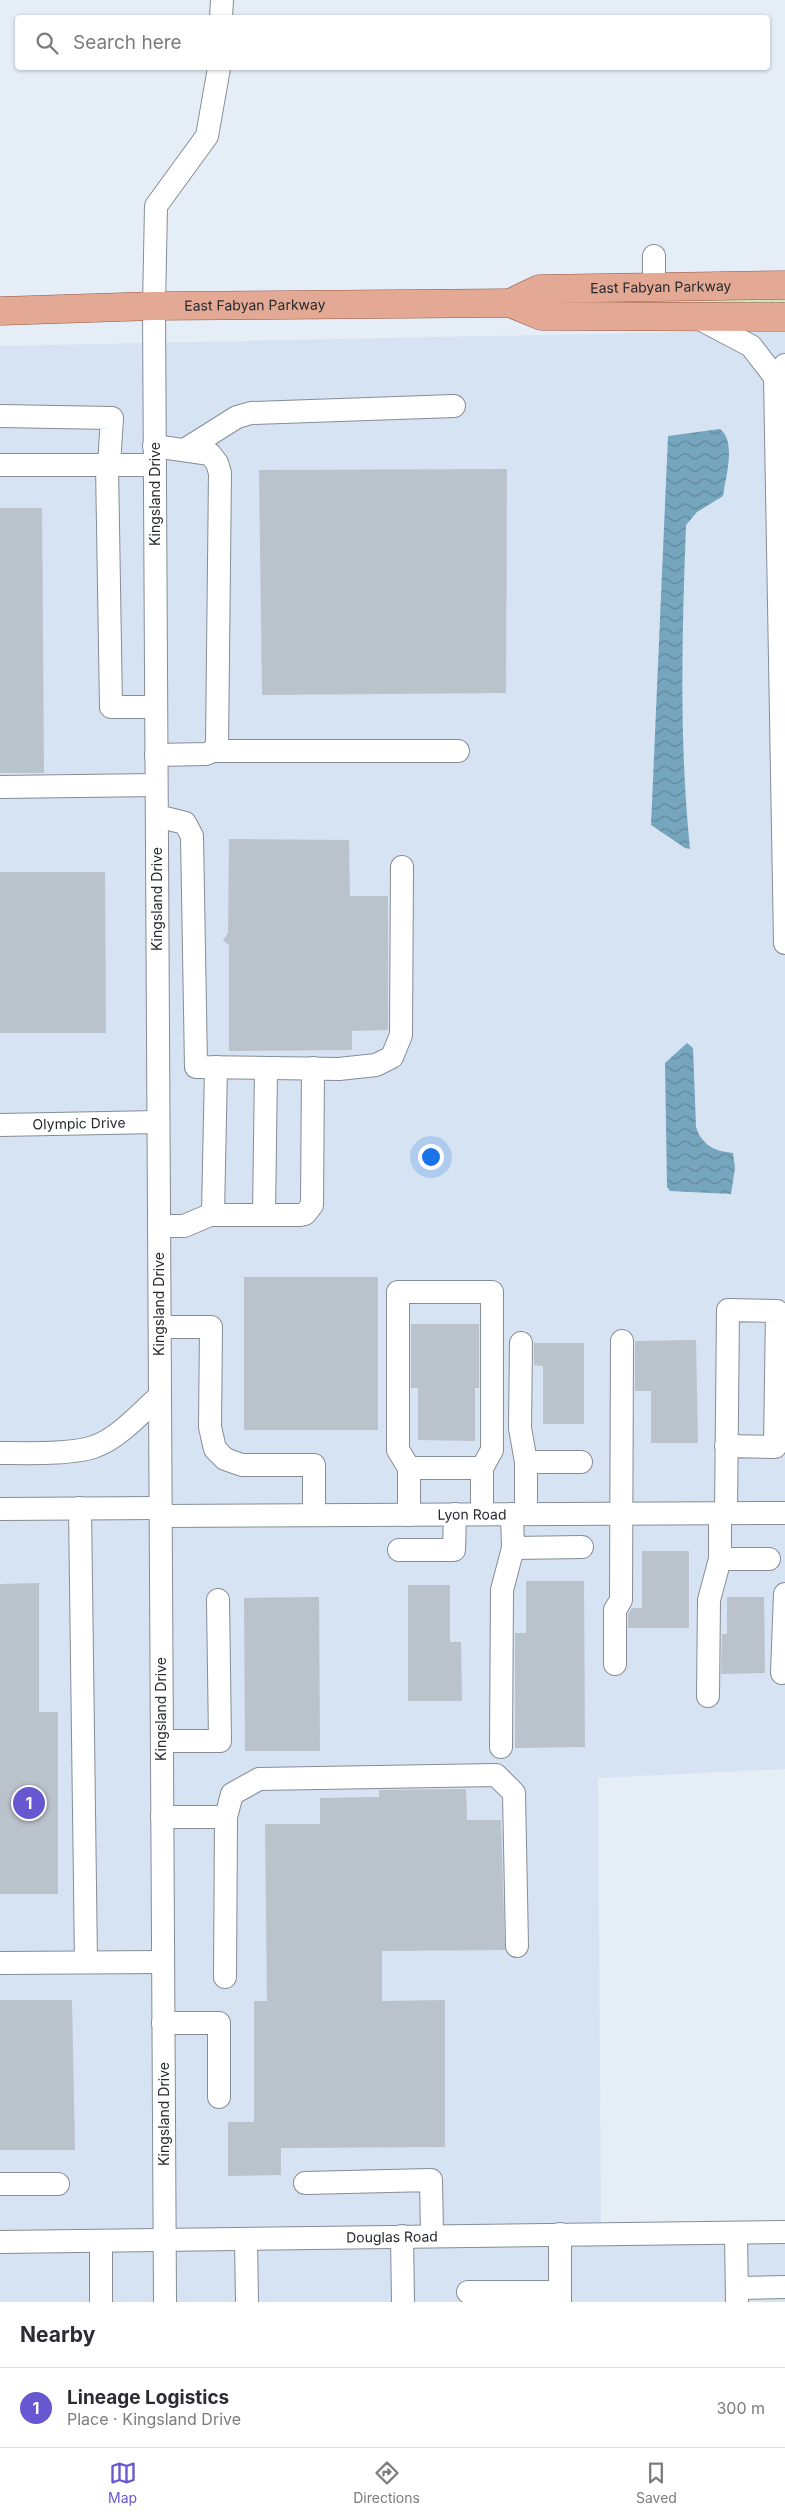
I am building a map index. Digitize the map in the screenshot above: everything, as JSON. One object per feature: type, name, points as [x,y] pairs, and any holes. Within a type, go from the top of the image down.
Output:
[{"type":"main road","name":"East Fabyan Parkway","points":[[510,303],[539,289],[785,285]]},
{"type":"main road","name":"East Fabyan Parkway","points":[[0,311],[154,306],[510,303],[541,316],[785,317]]},
{"type":"street","points":[[221,15],[222,0]]},
{"type":"street","name":"Kingsland Drive","points":[[165,2302],[154,455],[156,206],[207,136],[219,70]]},
{"type":"street","points":[[654,256],[654,287]]},
{"type":"street","points":[[694,316],[751,346],[780,371],[785,944]]},
{"type":"street","points":[[0,465],[108,465],[186,449],[237,417],[250,412],[454,406]]},
{"type":"street","points":[[0,416],[112,418],[108,465],[111,707],[156,706]]},
{"type":"street","points":[[186,449],[210,454],[217,463],[220,473],[218,737],[217,746],[213,751]]},
{"type":"street","points":[[156,755],[206,754],[213,751],[458,752]]},
{"type":"street","points":[[0,788],[156,785]]},
{"type":"street","points":[[157,816],[185,823],[192,836],[213,1216]]},
{"type":"street","points":[[158,1068],[312,1068],[376,1065],[392,1057],[402,1036],[402,867]]},
{"type":"street","points":[[264,1216],[266,1068]]},
{"type":"street","points":[[159,1226],[184,1226],[213,1216],[305,1214],[312,1205],[312,1068]]},
{"type":"street","name":"Olympic Drive","points":[[0,1126],[158,1122]]},
{"type":"street","points":[[409,1515],[409,1468],[398,1450],[398,1292],[492,1292],[492,1450],[482,1468],[482,1514]]},
{"type":"street","points":[[708,1696],[708,1600],[720,1559],[723,1513],[728,1310],[776,1311],[781,1326],[775,1447],[726,1446]]},
{"type":"street","points":[[160,1327],[211,1327],[210,1427],[215,1449],[225,1459],[242,1464],[314,1464],[314,1515]]},
{"type":"street","points":[[615,1664],[615,1610],[621,1600],[622,1341]]},
{"type":"street","points":[[501,1747],[502,1590],[513,1548],[526,1462],[520,1428],[521,1343]]},
{"type":"street","points":[[0,1453],[66,1451],[96,1446],[113,1436],[160,1396]]},
{"type":"street","points":[[526,1462],[581,1462]]},
{"type":"street","points":[[409,1468],[482,1468]]},
{"type":"street","points":[[80,1508],[86,1962]]},
{"type":"street","name":"Lyon Road","points":[[0,1509],[80,1508],[160,1512],[314,1515],[785,1513]]},
{"type":"street","points":[[399,1550],[454,1550],[454,1514]]},
{"type":"street","points":[[513,1548],[582,1547]]},
{"type":"street","points":[[720,1559],[770,1559]]},
{"type":"street","points":[[782,1672],[785,1594]]},
{"type":"street","points":[[162,1741],[220,1740],[218,1600]]},
{"type":"street","points":[[225,1976],[226,1817],[232,1794],[259,1778],[496,1776],[514,1793],[516,1946]]},
{"type":"street","points":[[162,1817],[226,1817]]},
{"type":"street","points":[[0,1963],[163,1962]]},
{"type":"street","points":[[163,2023],[219,2023],[219,2097]]},
{"type":"street","points":[[305,2183],[431,2180],[432,2235]]},
{"type":"street","points":[[0,2184],[58,2184]]},
{"type":"street","name":"Douglas Road","points":[[0,2242],[785,2232]]},
{"type":"street","points":[[736,2233],[737,2295],[785,2287]]},
{"type":"street","points":[[468,2292],[560,2297],[560,2234]]},
{"type":"street","points":[[402,2236],[403,2302]]},
{"type":"street","points":[[246,2240],[247,2302]]},
{"type":"street","points":[[101,2241],[101,2302]]},
{"type":"shaded area","points":[[785,330],[785,1769],[598,1778],[601,2227],[785,2224],[785,2302],[0,2302],[0,346]]},
{"type":"green space","points":[[785,296],[785,306],[596,303],[595,299]]},
{"type":"water","points":[[720,429],[725,435],[729,451],[723,496],[697,512],[686,525],[683,728],[690,849],[685,848],[651,825],[668,436]]},
{"type":"water","points":[[687,1043],[693,1048],[696,1127],[705,1143],[720,1151],[733,1153],[735,1168],[731,1194],[670,1191],[667,1187],[665,1063]]},
{"type":"building","points":[[507,469],[506,693],[262,695],[259,470]]},
{"type":"building","points":[[0,508],[42,508],[44,773],[0,773]]},
{"type":"building","points":[[229,839],[349,840],[350,896],[388,896],[388,1030],[352,1031],[352,1050],[229,1051],[229,945],[223,940],[228,933]]},
{"type":"building","points":[[0,872],[105,872],[106,1033],[0,1033]]},
{"type":"building","points":[[244,1277],[378,1277],[378,1430],[244,1430]]},
{"type":"building","points":[[411,1324],[479,1324],[479,1388],[475,1388],[475,1441],[418,1440],[418,1388],[411,1388]]},
{"type":"building","points":[[696,1340],[698,1443],[651,1443],[651,1391],[635,1391],[635,1341]]},
{"type":"building","points":[[534,1343],[584,1343],[584,1424],[543,1424],[543,1366],[534,1365]]},
{"type":"building","points":[[642,1551],[689,1551],[689,1628],[628,1628],[628,1614],[632,1608],[642,1608]]},
{"type":"building","points":[[526,1581],[584,1581],[585,1747],[515,1748],[515,1633],[526,1633]]},
{"type":"building","points":[[39,1583],[39,1712],[58,1712],[58,1894],[0,1894],[0,1584]]},
{"type":"building","points":[[408,1585],[450,1585],[450,1642],[461,1642],[462,1701],[408,1701]]},
{"type":"building","points":[[319,1597],[320,1751],[245,1751],[244,1598]]},
{"type":"building","points":[[727,1597],[764,1597],[765,1673],[721,1674],[722,1634],[727,1634]]},
{"type":"building","points":[[466,1789],[467,1820],[501,1820],[505,1950],[382,1951],[382,2001],[445,2000],[445,2147],[281,2148],[281,2175],[228,2176],[228,2122],[254,2122],[254,2001],[267,2001],[265,1824],[320,1824],[320,1798],[379,1797],[379,1790]]},
{"type":"building","points":[[0,2000],[72,2000],[75,2150],[0,2150]]},
{"type":"place","name":"Lineage Logistics","points":[[29,1803]]}]
